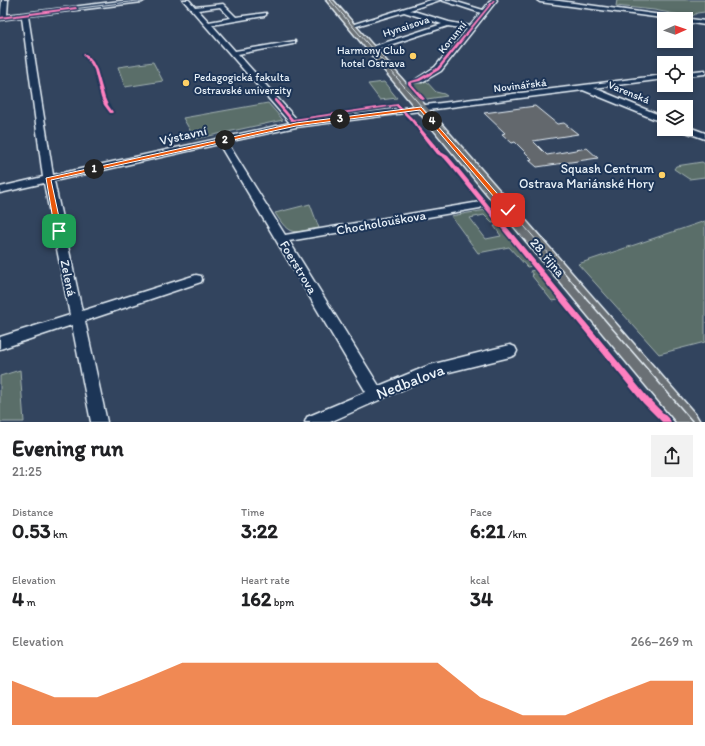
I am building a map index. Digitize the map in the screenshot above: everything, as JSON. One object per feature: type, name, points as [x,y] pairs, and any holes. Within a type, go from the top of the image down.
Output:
[{"type":"main road","name":"28. října","points":[[328,0],[689,422]]},
{"type":"street","points":[[5,0],[2,17],[140,0]]},
{"type":"street","points":[[73,0],[76,8]]},
{"type":"street","points":[[186,0],[234,52],[294,122]]},
{"type":"street","points":[[351,26],[437,0]]},
{"type":"street","points":[[444,0],[485,12]]},
{"type":"street","name":"Korunní","points":[[419,80],[438,69],[494,0]]},
{"type":"street","points":[[540,0],[657,15]]},
{"type":"street","points":[[194,8],[221,5],[236,20]]},
{"type":"street","points":[[404,10],[448,24],[472,28]]},
{"type":"street","points":[[208,24],[264,14]]},
{"type":"street","name":"Zelená","points":[[25,15],[48,179],[99,422]]},
{"type":"street","points":[[693,21],[705,23]]},
{"type":"street","name":"Hynaisova","points":[[371,49],[448,24]]},
{"type":"street","points":[[234,52],[293,42]]},
{"type":"street","points":[[693,73],[705,72]]},
{"type":"street","name":"Novinářská","points":[[421,108],[657,78]]},
{"type":"street","points":[[622,82],[619,94],[624,100],[657,116]]},
{"type":"street","name":"Varenská","points":[[584,88],[657,116]]},
{"type":"street","name":"Výstavní","points":[[0,190],[222,141],[294,122],[421,108]]},
{"type":"street","points":[[693,132],[705,136]]},
{"type":"street","name":"Foerstrova","points":[[222,141],[376,394]]},
{"type":"street","name":"Chocholouškova","points":[[282,239],[480,205]]},
{"type":"street","points":[[0,343],[196,279]]},
{"type":"street","name":"Nedbalova","points":[[313,422],[430,371],[510,351]]},
{"type":"green space","points":[[617,0],[705,0],[705,12],[697,13],[693,16],[693,12],[665,12],[616,6]]},
{"type":"green space","points":[[153,62],[163,81],[125,87],[118,67]]},
{"type":"green space","points":[[425,80],[436,92],[447,96],[427,99],[412,84]]},
{"type":"green space","points":[[384,82],[397,98],[380,100],[368,84]]},
{"type":"green space","points":[[268,103],[283,120],[195,139],[183,118]]},
{"type":"green space","points":[[702,162],[705,164],[705,177],[689,179],[674,169],[676,166]]},
{"type":"green space","points":[[310,204],[319,228],[297,232],[289,230],[280,221],[275,213]]},
{"type":"green space","points":[[486,210],[497,222],[492,223],[484,215],[470,218],[486,239],[501,236],[494,226],[499,225],[532,266],[527,267],[509,247],[478,253],[451,216]]},
{"type":"green space","points":[[705,221],[705,342],[659,354],[578,264]]},
{"type":"green space","points":[[535,270],[559,300],[552,301],[532,276],[533,275],[530,271]]},
{"type":"green space","points":[[20,370],[24,422],[0,422],[0,376]]},
{"type":"building","points":[[535,106],[557,124],[564,123],[578,134],[533,141],[547,155],[587,148],[598,158],[537,167],[529,160],[532,159],[515,142],[512,143],[502,134],[505,133],[484,113]]},
{"type":"tram line","points":[[0,18],[145,0]]},
{"type":"tram line","points":[[330,0],[562,270]]},
{"type":"tram line","points":[[561,269],[693,422]]},
{"type":"cycle path","points":[[423,99],[409,83],[419,80],[438,69],[494,0]]},
{"type":"cycle path","points":[[0,18],[76,8]]},
{"type":"cycle path","points":[[85,55],[96,70],[103,98],[111,112]]},
{"type":"cycle path","points":[[275,100],[292,120],[397,105],[412,120],[439,153],[446,157],[452,164],[646,401],[667,422]]},
{"type":"place","name":"Harmony Club hotel Ostrava","points":[[413,56]]},
{"type":"place","name":"Pedagogická fakulta Ostravské univerzity","points":[[186,83]]},
{"type":"place","name":"Squash Centrum Ostrava Mariánské Hory","points":[[662,175]]},
{"type":"route","points":[[59,231],[48,179],[296,124],[421,108],[508,210]]}]
